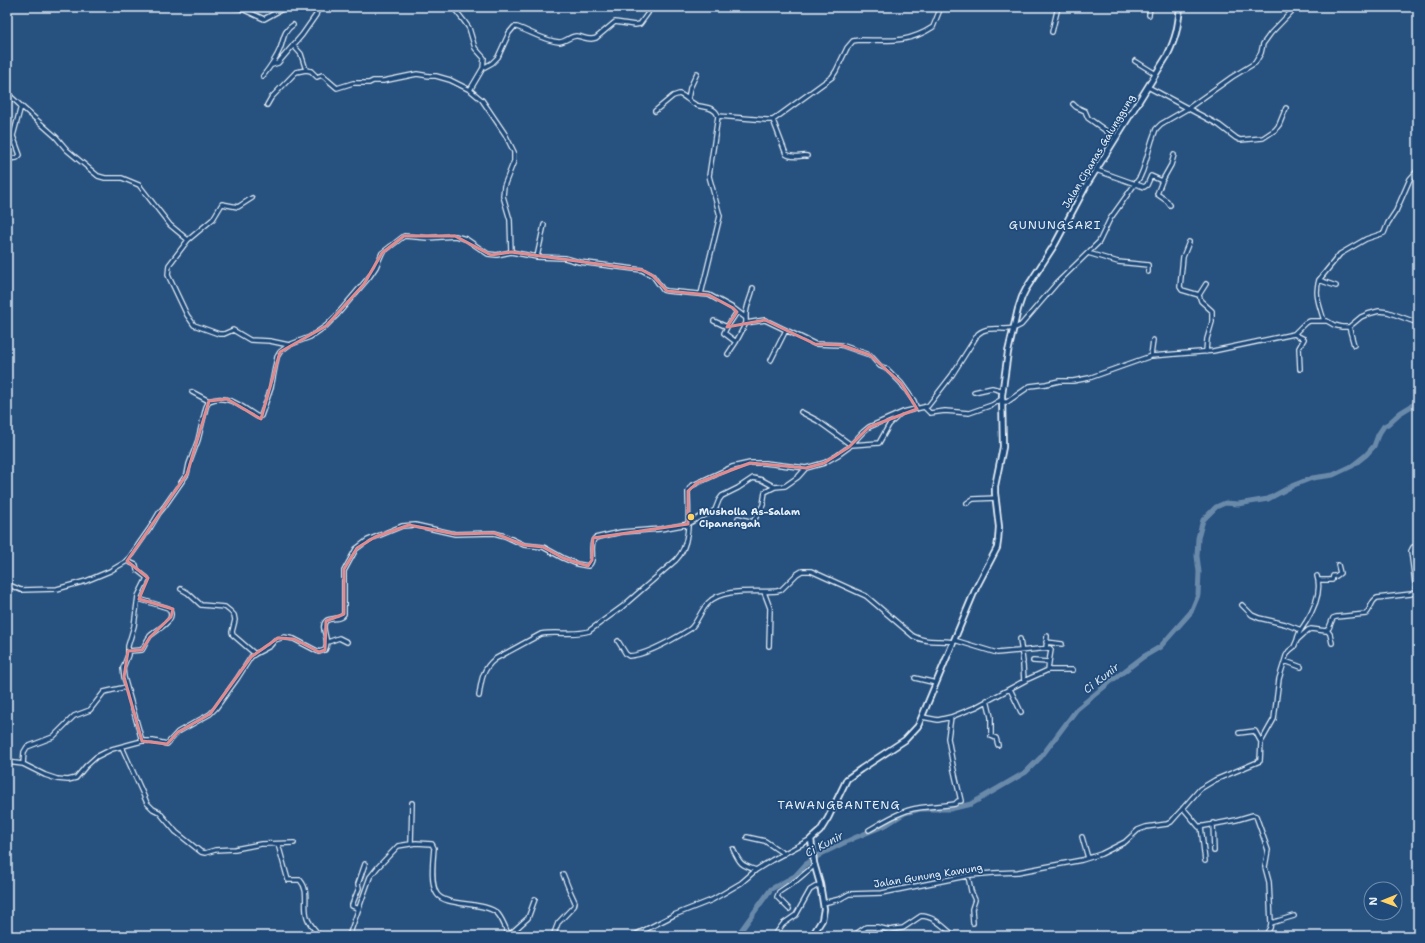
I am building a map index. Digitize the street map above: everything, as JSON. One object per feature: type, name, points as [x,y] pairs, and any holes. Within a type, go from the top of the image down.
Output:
[{"type":"street","points":[[232,7],[240,8],[264,19],[284,8],[302,9],[307,7]]},
{"type":"street","points":[[272,66],[278,63],[294,45],[313,19],[318,7]]},
{"type":"street","points":[[453,7],[469,28],[474,45],[484,58],[483,68],[470,90]]},
{"type":"street","points":[[483,68],[492,63],[498,57],[509,33],[514,28],[517,27],[559,42],[576,36],[592,40],[615,22],[635,25],[640,24],[648,13],[650,7]]},
{"type":"street","points":[[718,116],[773,120],[834,74],[847,48],[853,41],[899,40],[910,38],[933,27],[941,7]]},
{"type":"street","points":[[1052,32],[1058,7]]},
{"type":"street","points":[[1149,15],[1150,7]]},
{"type":"street","name":"Jalan Cipanas Galunggung","points":[[812,839],[820,831],[828,818],[847,780],[913,733],[922,717],[976,588],[997,548],[999,528],[995,486],[1003,447],[1002,400],[1006,367],[1018,309],[1026,289],[1055,244],[1086,186],[1156,74],[1174,42],[1180,7]]},
{"type":"street","points":[[479,696],[484,673],[490,663],[495,659],[541,634],[588,632],[622,607],[680,556],[686,538],[685,524],[688,491],[691,486],[732,468],[750,463],[766,463],[806,468],[824,463],[851,445],[870,427],[899,414],[931,404],[952,375],[978,334],[982,331],[1021,325],[1057,284],[1099,242],[1110,219],[1143,170],[1156,130],[1161,124],[1187,109],[1232,77],[1256,63],[1261,53],[1263,44],[1267,38],[1296,7]]},
{"type":"street","points":[[263,76],[272,66],[280,49],[285,32],[294,25]]},
{"type":"street","points":[[294,45],[301,54],[306,70]]},
{"type":"street","points":[[1135,61],[1156,74]]},
{"type":"street","points":[[267,105],[270,98],[296,72],[306,70],[312,71],[317,76],[322,75],[337,88],[353,83],[383,81],[414,74],[437,76],[470,90],[482,100],[505,134],[514,152],[514,161],[504,186],[503,196],[510,220],[511,252]]},
{"type":"street","points":[[688,99],[690,88],[697,73]]},
{"type":"street","points":[[1148,87],[1219,125],[1236,138],[1242,140],[1263,138],[1275,130],[1279,125],[1286,108]]},
{"type":"street","points":[[7,93],[56,137],[67,150],[98,176],[105,178],[122,178],[139,185],[170,225],[188,240]]},
{"type":"street","points":[[655,111],[677,94],[683,95],[697,105],[713,109],[718,116],[708,176],[720,216],[701,294]]},
{"type":"street","points":[[1073,104],[1085,111],[1088,118],[1116,138]]},
{"type":"street","points":[[7,159],[17,158],[20,155],[13,138],[21,106]]},
{"type":"street","points":[[773,120],[786,154],[792,157],[803,155],[807,156]]},
{"type":"street","points":[[1170,205],[1157,194],[1171,165],[1174,155]]},
{"type":"street","points":[[1096,170],[1134,184],[1145,186],[1151,176],[1162,181]]},
{"type":"street","points":[[1324,321],[1316,291],[1319,280],[1340,254],[1366,239],[1384,233],[1388,223],[1396,211],[1410,179],[1418,170]]},
{"type":"street","points":[[252,198],[238,206],[222,204],[213,219],[188,240],[169,265],[168,273],[187,315],[194,324],[219,334],[224,334],[234,330],[250,340],[270,341],[289,345]]},
{"type":"street","points":[[537,257],[544,225]]},
{"type":"street","points":[[192,392],[209,401],[226,398],[258,416],[261,416],[271,388],[277,357],[280,352],[289,345],[310,337],[330,322],[364,284],[376,267],[382,253],[402,237],[406,236],[428,238],[455,236],[466,239],[488,254],[497,255],[511,252],[537,257],[565,258],[595,264],[642,270],[653,276],[663,290],[709,295],[733,308],[736,312],[746,318]]},
{"type":"street","points":[[1189,242],[1183,257],[1180,287],[1182,290],[1199,295]]},
{"type":"street","points":[[1088,253],[1118,262],[1148,265],[1148,272]]},
{"type":"street","points":[[1319,280],[1336,286]]},
{"type":"street","points":[[1199,295],[1206,284]]},
{"type":"street","points":[[728,354],[746,323],[745,309],[750,301],[753,288]]},
{"type":"street","points":[[1199,295],[1201,301],[1212,311],[1212,322],[1207,339],[1206,352]]},
{"type":"street","points":[[924,407],[930,413],[945,411],[968,413],[1002,400],[1007,402],[1030,386],[1089,378],[1151,356],[1206,352],[1237,347],[1294,334],[1310,320],[1324,321],[1342,327],[1349,327],[1368,314],[1379,311],[1388,312],[1418,324]]},
{"type":"street","points":[[736,312],[724,333],[736,342]]},
{"type":"street","points":[[746,323],[765,320],[815,344],[841,345],[870,355],[880,366],[887,369],[901,383],[914,401],[917,409]]},
{"type":"street","points":[[714,321],[727,327]]},
{"type":"street","points":[[1349,327],[1354,345]]},
{"type":"street","points":[[771,360],[786,330]]},
{"type":"street","points":[[1294,334],[1304,339],[1299,348],[1300,369]]},
{"type":"street","points":[[1151,356],[1153,340]]},
{"type":"street","points":[[974,392],[992,388],[1003,391]]},
{"type":"street","points":[[7,584],[23,590],[57,589],[90,580],[115,568],[127,560],[187,474],[209,401]]},
{"type":"street","points":[[801,412],[823,424],[851,445],[879,443],[889,426],[899,414]]},
{"type":"street","points":[[738,518],[753,522],[763,505],[765,492],[775,487],[789,484],[806,468]]},
{"type":"street","points":[[7,762],[23,764],[38,772],[57,779],[76,778],[86,766],[102,753],[142,741],[153,741],[167,744],[178,732],[210,714],[255,654],[270,646],[278,638],[284,637],[299,641],[319,652],[325,650],[328,642],[324,633],[325,623],[328,620],[341,618],[344,614],[344,571],[356,549],[368,540],[402,526],[415,525],[455,534],[494,533],[505,536],[524,545],[543,547],[577,564],[588,566],[592,560],[592,541],[595,538],[621,532],[661,529],[685,524],[711,513],[715,510],[718,500],[722,496],[753,478],[762,480],[775,487]]},
{"type":"street","points":[[967,503],[973,499],[996,498]]},
{"type":"street","points":[[1327,630],[1331,622],[1336,617],[1366,614],[1372,603],[1377,598],[1411,594],[1417,591],[1411,551],[1413,547],[1418,547]]},
{"type":"street","points":[[127,560],[136,565],[137,570],[147,577],[139,595],[134,626],[129,641],[127,659],[123,668],[126,687],[142,741]]},
{"type":"street","points":[[1261,742],[1274,719],[1279,679],[1284,661],[1289,651],[1294,647],[1317,598],[1318,578],[1332,580],[1333,576],[1340,573],[1338,565]]},
{"type":"street","points":[[618,641],[628,655],[640,654],[661,645],[690,629],[694,626],[707,604],[716,597],[726,593],[781,590],[797,574],[802,571],[812,571],[866,596],[919,639],[928,641],[954,641],[994,653],[1021,652],[1050,648],[1048,670]]},
{"type":"street","points":[[181,589],[188,593],[200,605],[224,607],[230,611],[234,615],[235,620],[232,630],[233,635],[255,654]]},
{"type":"street","points":[[764,592],[770,608],[770,646]]},
{"type":"street","points":[[128,651],[142,650],[150,637],[168,622],[171,615],[171,611],[168,608],[139,599]]},
{"type":"street","points":[[1242,605],[1252,615],[1259,618],[1285,624],[1301,630]]},
{"type":"street","points":[[1297,640],[1311,629],[1327,630]]},
{"type":"street","points":[[1327,630],[1330,634],[1332,643]]},
{"type":"street","points":[[1046,648],[1047,636]]},
{"type":"street","points":[[328,642],[339,638],[347,642]]},
{"type":"street","points":[[1020,639],[1024,681]]},
{"type":"street","points":[[1046,642],[1062,644]]},
{"type":"street","points":[[1033,661],[1049,662]]},
{"type":"street","points":[[1284,661],[1301,667]]},
{"type":"street","points":[[922,717],[938,720],[951,717],[976,707],[1048,670],[1073,670]]},
{"type":"street","points":[[915,678],[936,683]]},
{"type":"street","points":[[23,764],[24,752],[29,745],[53,737],[74,716],[90,710],[104,692],[126,687]]},
{"type":"street","points":[[1010,689],[1021,712]]},
{"type":"street","points":[[987,700],[991,736],[996,738],[998,745]]},
{"type":"street","points":[[869,830],[913,809],[955,804],[958,801],[961,801],[948,738],[951,717]]},
{"type":"street","points":[[1239,733],[1255,731],[1261,742]]},
{"type":"street","name":"Jalan Gunung Kawung","points":[[824,903],[840,899],[849,894],[882,892],[968,876],[1018,872],[1088,858],[1106,852],[1120,846],[1138,830],[1153,825],[1167,824],[1171,822],[1200,789],[1207,784],[1260,761],[1261,742]]},
{"type":"street","points":[[122,747],[147,803],[159,812],[176,832],[201,852],[206,853],[214,850],[235,849],[261,844],[294,843]]},
{"type":"street","points":[[410,844],[412,803]]},
{"type":"street","points":[[1183,808],[1197,826],[1213,823],[1226,823],[1253,815],[1256,816],[1268,850],[1265,867],[1269,882],[1271,923],[1265,936]]},
{"type":"street","points":[[1213,823],[1214,851]]},
{"type":"street","points":[[1201,826],[1206,861]]},
{"type":"street","points":[[747,837],[765,841],[784,854]]},
{"type":"street","points":[[1082,837],[1088,858]]},
{"type":"street","points":[[633,936],[674,915],[712,900],[741,883],[756,870],[812,839],[812,855],[824,903],[824,914],[814,935]]},
{"type":"street","points":[[278,844],[288,880],[300,880],[304,884],[306,889],[306,916],[308,921],[320,936]]},
{"type":"street","points":[[349,936],[372,873],[395,848],[401,845],[432,844],[434,886],[437,895],[444,899],[477,905],[493,910],[501,918],[509,936],[528,918],[535,899]]},
{"type":"street","points":[[733,849],[741,864],[756,870]]},
{"type":"street","points":[[360,909],[352,905],[359,888],[358,884],[365,864]]},
{"type":"street","points":[[790,909],[777,897],[778,894],[797,880],[814,864]]},
{"type":"street","points":[[535,936],[553,936],[558,923],[574,906],[575,902],[563,874]]},
{"type":"street","points":[[968,876],[971,891],[975,900],[972,909],[973,923]]},
{"type":"street","points":[[774,936],[783,924],[796,915],[810,890],[820,884]]},
{"type":"street","points":[[853,936],[863,928],[877,927],[889,930],[903,928],[921,916],[931,918],[955,936]]},
{"type":"street","points":[[1271,923],[1294,916]]},
{"type":"street","points":[[877,927],[879,936]]},
{"type":"highlighted area","points":[[404,236],[455,236],[491,255],[511,252],[642,270],[653,276],[667,291],[709,295],[733,308],[737,312],[727,327],[765,320],[815,344],[841,345],[870,355],[901,383],[917,409],[869,427],[849,447],[824,463],[806,468],[750,463],[697,483],[688,491],[688,524],[593,538],[592,560],[588,566],[563,558],[543,547],[524,545],[494,533],[455,534],[409,525],[375,537],[357,548],[344,569],[344,614],[326,621],[325,650],[319,652],[294,639],[278,638],[251,657],[210,714],[178,732],[167,744],[142,741],[124,677],[128,651],[142,650],[150,637],[171,617],[173,609],[139,599],[148,578],[127,561],[187,474],[209,401],[227,399],[261,419],[280,352],[326,326],[364,284],[382,253]]},
{"type":"waterway","name":"Ci Kunir","points":[[737,936],[771,889],[795,876],[806,864],[823,853],[886,825],[905,813],[920,809],[950,809],[971,804],[1026,772],[1041,757],[1077,709],[1143,657],[1160,647],[1191,612],[1198,595],[1198,538],[1203,520],[1216,507],[1225,503],[1238,504],[1268,499],[1294,485],[1312,478],[1333,475],[1352,466],[1366,455],[1374,446],[1378,435],[1384,426],[1400,413],[1418,402]]},
{"type":"place","name":"Musholla As-Salam Cipanengah","points":[[691,517]]},
{"type":"district","name":"GUNUNGSARI","points":[[1055,225]]},
{"type":"district","name":"TAWANGBANTENG","points":[[839,805]]}]
